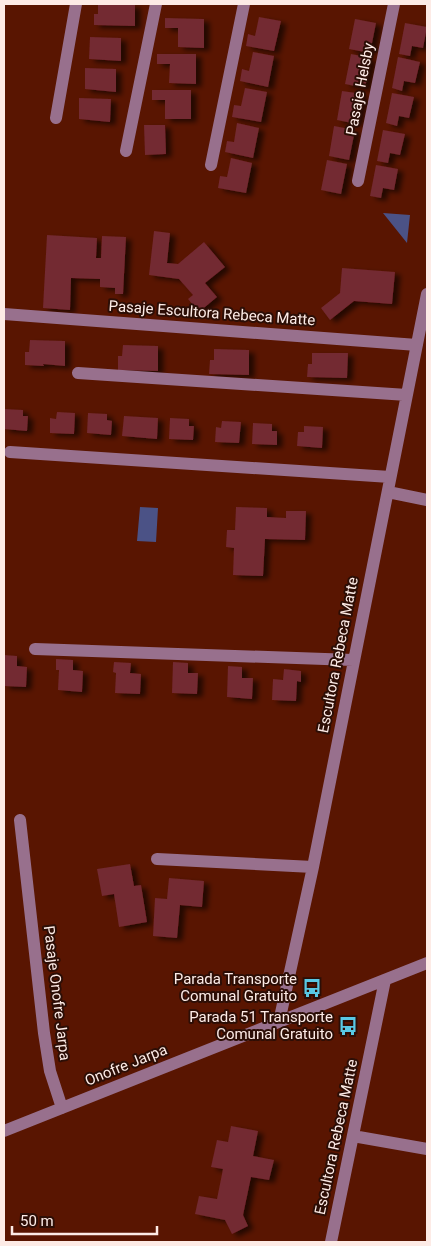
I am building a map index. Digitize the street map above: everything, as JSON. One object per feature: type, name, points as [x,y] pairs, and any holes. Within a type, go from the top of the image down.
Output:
[{"type":"street","points":[[56,118],[76,4]]},
{"type":"street","points":[[126,151],[156,4]]},
{"type":"street","points":[[211,166],[244,4]]},
{"type":"street","name":"Pasaje Helsby","points":[[358,181],[394,4]]},
{"type":"street","name":"Escultora Rebeca Matte","points":[[279,1022],[313,867],[427,294]]},
{"type":"street","name":"Pasaje Escultora Rebeca Matte","points":[[4,314],[417,345]]},
{"type":"street","points":[[78,373],[407,395]]},
{"type":"street","points":[[10,452],[390,477]]},
{"type":"street","points":[[388,492],[427,500]]},
{"type":"street","points":[[34,649],[353,660]]},
{"type":"street","name":"Pasaje Onofre Jarpa","points":[[20,820],[44,1033],[50,1071],[62,1108]]},
{"type":"street","points":[[157,859],[313,867]]},
{"type":"street","name":"Onofre Jarpa","points":[[4,1131],[427,963]]},
{"type":"street","name":"Escultora Rebeca Matte","points":[[331,1242],[384,980]]},
{"type":"street","points":[[353,1136],[427,1149]]},
{"type":"water","points":[[383,213],[410,215],[407,243]]},
{"type":"water","points":[[140,507],[158,508],[156,542],[137,541]]},
{"type":"building","points":[[98,4],[135,5],[135,26],[94,25],[94,14],[98,14]]},
{"type":"building","points":[[259,17],[281,21],[274,51],[246,46],[248,34],[255,36]]},
{"type":"building","points":[[165,18],[204,19],[204,48],[178,47],[178,28],[165,28]]},
{"type":"building","points":[[355,19],[376,23],[370,53],[349,49]]},
{"type":"building","points":[[405,23],[427,27],[423,48],[412,46],[410,56],[399,54]]},
{"type":"building","points":[[90,37],[121,38],[121,61],[89,59]]},
{"type":"building","points":[[253,52],[274,56],[268,87],[240,81],[242,69],[249,71]]},
{"type":"building","points":[[157,54],[196,54],[196,84],[169,83],[170,64],[157,64]]},
{"type":"building","points":[[351,54],[371,58],[365,88],[345,84]]},
{"type":"building","points":[[398,57],[420,62],[415,83],[404,81],[402,91],[392,88]]},
{"type":"building","points":[[85,68],[116,69],[116,92],[85,89]]},
{"type":"building","points":[[245,88],[267,92],[261,122],[232,117],[234,105],[241,106]]},
{"type":"building","points":[[152,90],[191,90],[191,119],[165,119],[165,100],[152,100]]},
{"type":"building","points":[[342,91],[363,94],[357,124],[337,120]]},
{"type":"building","points":[[392,93],[414,97],[409,118],[399,116],[397,126],[386,123]]},
{"type":"building","points":[[79,98],[111,99],[110,122],[79,119]]},
{"type":"building","points":[[237,123],[259,128],[253,158],[225,152],[227,141],[234,142]]},
{"type":"building","points":[[144,125],[165,125],[166,154],[145,155]]},
{"type":"building","points":[[334,126],[355,130],[349,160],[329,156]]},
{"type":"building","points":[[383,130],[405,134],[400,155],[390,153],[388,163],[377,161]]},
{"type":"building","points":[[231,158],[252,163],[246,193],[218,188],[220,176],[227,177]]},
{"type":"building","points":[[327,160],[347,164],[341,194],[321,190]]},
{"type":"building","points":[[376,165],[398,169],[394,190],[383,188],[381,198],[370,196]]},
{"type":"building","points":[[154,231],[170,233],[167,263],[178,264],[204,242],[225,267],[205,283],[217,297],[199,312],[188,299],[193,295],[179,279],[149,275]]},
{"type":"building","points":[[47,235],[97,238],[96,258],[101,258],[102,236],[126,237],[123,294],[115,294],[115,288],[100,287],[100,279],[71,278],[70,310],[43,308]]},
{"type":"building","points":[[342,268],[395,272],[392,304],[354,301],[330,320],[321,308],[340,293]]},
{"type":"building","points":[[30,340],[65,341],[65,366],[25,365],[25,352],[29,352]]},
{"type":"building","points":[[123,345],[158,346],[158,371],[118,370],[118,356],[122,356]]},
{"type":"building","points":[[214,349],[249,350],[249,375],[209,374],[210,360],[214,360]]},
{"type":"building","points":[[312,353],[348,353],[347,378],[307,377],[308,364],[312,364]]},
{"type":"building","points":[[4,409],[23,410],[23,416],[28,416],[27,431],[4,429]]},
{"type":"building","points":[[57,412],[75,413],[74,434],[50,433],[50,418],[56,419]]},
{"type":"building","points":[[88,413],[107,414],[107,420],[112,421],[111,435],[87,433]]},
{"type":"building","points":[[124,416],[158,418],[157,439],[122,436]]},
{"type":"building","points":[[170,418],[189,419],[189,426],[194,426],[193,440],[169,439]]},
{"type":"building","points":[[222,421],[241,422],[239,443],[215,442],[216,427],[221,428]]},
{"type":"building","points":[[253,423],[272,424],[272,431],[277,431],[277,445],[252,444]]},
{"type":"building","points":[[304,426],[323,427],[322,448],[297,446],[298,432],[304,432]]},
{"type":"building","points":[[236,507],[267,508],[267,517],[286,518],[286,511],[306,511],[305,540],[265,539],[263,576],[233,575],[234,548],[226,547],[227,530],[235,530]]},
{"type":"building","points":[[4,655],[17,656],[17,666],[27,667],[26,687],[4,686]]},
{"type":"building","points":[[56,659],[73,660],[73,670],[83,671],[82,692],[58,690],[59,670],[56,670]]},
{"type":"building","points":[[114,662],[131,663],[130,673],[141,674],[140,694],[115,693],[116,673],[113,672]]},
{"type":"building","points":[[173,662],[188,663],[188,673],[198,673],[197,694],[172,693]]},
{"type":"building","points":[[228,666],[242,667],[242,678],[253,678],[252,699],[227,697]]},
{"type":"building","points":[[284,669],[301,671],[301,682],[297,681],[296,701],[272,700],[273,679],[283,680]]},
{"type":"building","points":[[130,864],[134,886],[141,885],[147,922],[119,927],[114,894],[102,896],[97,869]]},
{"type":"building","points":[[169,878],[204,881],[202,907],[180,905],[177,938],[153,936],[155,898],[167,899]]},
{"type":"building","points":[[231,1126],[258,1131],[253,1156],[274,1160],[269,1180],[251,1177],[243,1215],[248,1226],[232,1234],[225,1220],[195,1214],[199,1196],[217,1199],[223,1169],[211,1167],[217,1140],[228,1142]]},
{"type":"place","name":"Parada Transporte Comunal Gratuito","points":[[312,988]]},
{"type":"place","name":"Parada 51 Transporte Comunal Gratuito","points":[[348,1026]]}]
